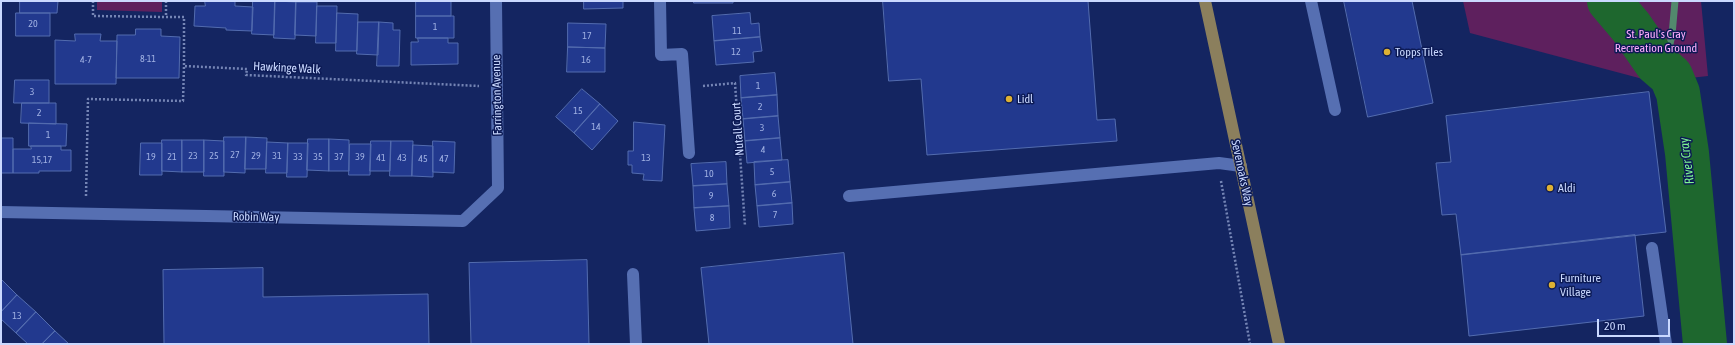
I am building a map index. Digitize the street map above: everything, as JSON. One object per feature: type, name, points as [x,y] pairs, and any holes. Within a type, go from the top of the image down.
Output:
[{"type":"main road","name":"Sevenoaks Way","points":[[1205,1],[1279,344]]},
{"type":"street","name":"Farrington Avenue","points":[[496,1],[498,188]]},
{"type":"street","points":[[660,1],[661,56],[682,54],[689,153]]},
{"type":"street","points":[[1311,1],[1335,110]]},
{"type":"street","points":[[849,196],[1219,162],[1240,166]]},
{"type":"street","name":"Robin Way","points":[[1,212],[463,221],[498,188]]},
{"type":"street","points":[[1652,248],[1666,344]]},
{"type":"street","points":[[633,274],[636,344]]},
{"type":"path","points":[[85,213],[88,99],[183,101],[184,17],[93,16],[94,1]]},
{"type":"path","points":[[166,1],[166,17]]},
{"type":"path","name":"Hawkinge Walk","points":[[184,66],[247,69],[246,75],[497,86]]},
{"type":"path","name":"Nutall Court","points":[[684,87],[735,83],[745,226]]},
{"type":"green space","points":[[97,1],[162,1],[162,12],[97,10]]},
{"type":"green space","name":"St. Paul's Cray Recreation Ground","points":[[1463,1],[1701,1],[1708,76],[1654,82],[1470,33]]},
{"type":"building","points":[[20,1],[58,1],[57,13],[20,13]]},
{"type":"building","points":[[205,1],[235,1],[235,6],[253,7],[252,31],[226,30],[226,28],[194,26],[195,6],[205,6]]},
{"type":"building","points":[[253,1],[275,1],[274,35],[252,34]]},
{"type":"building","points":[[275,1],[296,2],[295,39],[274,38]]},
{"type":"building","points":[[416,1],[451,1],[451,16],[416,16]]},
{"type":"building","points":[[584,1],[623,1],[623,8],[584,9]]},
{"type":"building","points":[[694,1],[733,1],[733,3],[694,3]]},
{"type":"building","points":[[883,1],[1088,1],[1097,120],[1115,119],[1117,141],[927,155],[921,79],[889,81]]},
{"type":"building","points":[[1344,1],[1412,1],[1433,103],[1368,117]]},
{"type":"building","points":[[296,2],[317,2],[316,36],[295,35]]},
{"type":"building","points":[[317,6],[337,6],[336,43],[316,43]]},
{"type":"building","points":[[16,13],[50,13],[50,36],[16,36]]},
{"type":"building","points":[[337,13],[358,14],[357,51],[336,51]]},
{"type":"building","points":[[750,13],[751,24],[759,23],[760,37],[714,41],[712,16]]},
{"type":"building","points":[[416,16],[454,16],[454,38],[416,38]]},
{"type":"building","points":[[358,22],[379,22],[378,55],[357,54]]},
{"type":"building","points":[[379,22],[393,23],[393,30],[400,30],[399,66],[377,66]]},
{"type":"building","points":[[568,23],[606,24],[605,48],[568,47]]},
{"type":"building","points":[[136,29],[161,29],[161,36],[180,37],[179,78],[116,78],[117,35],[135,35]]},
{"type":"building","points":[[75,34],[101,34],[100,41],[117,41],[116,84],[55,84],[55,40],[75,41]]},
{"type":"building","points":[[760,37],[762,51],[753,52],[754,62],[716,65],[714,41]]},
{"type":"building","points":[[418,38],[448,38],[448,43],[458,43],[458,64],[411,65],[411,42],[418,42]]},
{"type":"building","points":[[568,47],[605,48],[605,72],[567,72]]},
{"type":"building","points":[[775,73],[777,95],[741,98],[740,76]]},
{"type":"building","points":[[15,80],[49,80],[49,103],[14,103]]},
{"type":"building","points":[[582,89],[600,104],[574,133],[556,117]]},
{"type":"building","name":"Aldi","points":[[1649,92],[1666,232],[1461,255],[1456,214],[1442,215],[1436,163],[1451,162],[1446,116]]},
{"type":"building","points":[[777,95],[778,116],[743,119],[741,98]]},
{"type":"building","points":[[22,103],[56,103],[56,124],[21,123]]},
{"type":"building","points":[[600,104],[618,121],[592,150],[574,133]]},
{"type":"building","points":[[778,116],[780,138],[745,141],[743,119]]},
{"type":"building","points":[[634,122],[665,125],[662,181],[643,180],[644,174],[632,173],[632,165],[628,165],[628,151],[633,151]]},
{"type":"building","points":[[29,123],[67,124],[66,146],[29,146]]},
{"type":"building","points":[[224,137],[246,137],[245,173],[224,172]]},
{"type":"building","points":[[246,137],[267,138],[266,169],[245,169]]},
{"type":"building","points":[[1,138],[13,138],[13,173],[1,173]]},
{"type":"building","points":[[780,138],[782,160],[747,163],[745,141]]},
{"type":"building","points":[[308,139],[329,139],[329,171],[307,170]]},
{"type":"building","points":[[329,139],[349,140],[349,171],[329,171]]},
{"type":"building","points":[[162,140],[182,140],[182,172],[162,171]]},
{"type":"building","points":[[182,140],[204,140],[204,172],[182,172]]},
{"type":"building","points":[[204,140],[224,141],[224,176],[204,176]]},
{"type":"building","points":[[371,141],[391,141],[390,171],[370,171]]},
{"type":"building","points":[[391,141],[413,141],[412,176],[390,176]]},
{"type":"building","points":[[433,141],[455,142],[454,173],[433,172]]},
{"type":"building","points":[[267,142],[288,143],[287,173],[266,173]]},
{"type":"building","points":[[141,143],[162,143],[162,175],[140,175]]},
{"type":"building","points":[[288,143],[308,143],[307,177],[287,177]]},
{"type":"building","points":[[350,144],[371,144],[370,175],[349,175]]},
{"type":"building","points":[[413,145],[433,146],[433,177],[412,176]]},
{"type":"building","points":[[31,146],[61,146],[61,150],[71,150],[71,171],[13,173],[13,149],[31,149]]},
{"type":"building","points":[[788,160],[790,182],[755,185],[754,162]]},
{"type":"building","points":[[726,162],[727,184],[693,186],[691,164]]},
{"type":"building","points":[[790,182],[792,203],[757,206],[755,185]]},
{"type":"building","points":[[727,184],[729,206],[694,208],[693,186]]},
{"type":"building","points":[[792,203],[793,224],[759,227],[757,206]]},
{"type":"building","points":[[729,206],[730,228],[696,231],[694,208]]},
{"type":"building","name":"Furniture Village","points":[[1635,235],[1644,316],[1469,336],[1461,255]]},
{"type":"building","points":[[844,253],[853,344],[709,344],[701,268]]},
{"type":"building","points":[[587,260],[589,344],[471,344],[469,263]]},
{"type":"building","points":[[263,268],[263,297],[428,294],[429,344],[164,344],[163,270]]},
{"type":"building","points":[[1,279],[17,295],[1,312]]},
{"type":"building","points":[[17,295],[36,312],[16,333],[1,319],[1,312]]},
{"type":"building","points":[[36,312],[55,331],[42,344],[28,344],[16,333]]},
{"type":"building","points":[[55,331],[69,344],[42,344]]},
{"type":"waterway","name":"River Cray","points":[[1609,1],[1631,27],[1656,63],[1671,76],[1678,93],[1687,153],[1705,344]]},
{"type":"waterway","points":[[1656,63],[1668,53],[1672,35],[1675,1]]},
{"type":"place","name":"Topps Tiles","points":[[1387,52]]},
{"type":"place","name":"Lidl","points":[[1009,99]]},
{"type":"place","name":"Aldi","points":[[1550,188]]},
{"type":"place","name":"Furniture Village","points":[[1552,285]]}]
